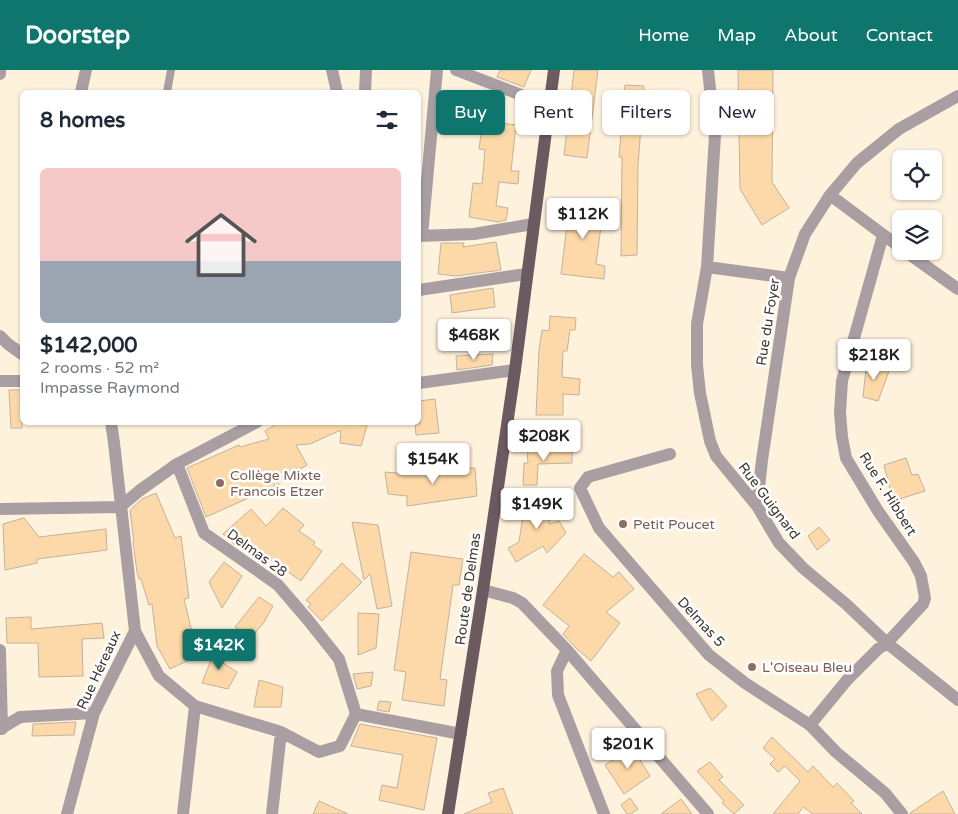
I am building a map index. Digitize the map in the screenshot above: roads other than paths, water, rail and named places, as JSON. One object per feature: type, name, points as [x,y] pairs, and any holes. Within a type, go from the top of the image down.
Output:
[{"type":"main road","name":"Route de Delmas","points":[[552,90],[554,70]]},
{"type":"main road","name":"Route de Delmas","points":[[448,814],[515,370],[526,274],[546,135]]},
{"type":"street","points":[[81,90],[86,70]]},
{"type":"street","points":[[332,70],[337,90]]},
{"type":"street","points":[[365,90],[366,70]]},
{"type":"street","points":[[421,226],[437,70]]},
{"type":"street","points":[[456,70],[515,93]]},
{"type":"street","name":"Rue Guignard","points":[[708,70],[715,135],[706,267],[697,324],[697,365],[700,393],[710,442],[716,456],[757,506],[780,543],[791,555],[887,643],[958,700]]},
{"type":"street","name":"Rue du Foyer","points":[[757,506],[789,278],[805,234],[830,195],[857,163],[899,129],[958,96]]},
{"type":"street","points":[[830,195],[892,242]]},
{"type":"street","points":[[421,236],[474,234],[533,224]]},
{"type":"street","name":"Rue F. Hibbert","points":[[810,724],[854,673],[878,649],[887,643],[923,604],[925,598],[921,576],[914,562],[878,511],[846,458],[842,438],[840,412],[842,381],[883,235]]},
{"type":"street","points":[[918,260],[958,289]]},
{"type":"street","points":[[706,267],[789,278]]},
{"type":"street","points":[[421,290],[526,274]]},
{"type":"street","points":[[0,336],[20,353]]},
{"type":"street","points":[[421,383],[515,370]]},
{"type":"street","points":[[0,382],[20,381]]},
{"type":"street","name":"Rue Héreaux","points":[[67,814],[94,713],[135,631],[111,425]]},
{"type":"street","points":[[0,509],[120,507],[177,464],[251,425]]},
{"type":"street","name":"Delmas 5","points":[[670,454],[588,477],[580,488],[599,528],[709,655],[745,683],[810,724],[836,752],[885,793],[902,814]]},
{"type":"street","name":"Delmas 28","points":[[177,464],[204,533],[278,585],[308,620],[339,659],[356,714]]},
{"type":"street","points":[[483,590],[513,598],[522,603],[567,650],[708,814]]},
{"type":"street","points":[[135,631],[159,676],[194,706],[281,732],[319,752],[340,746],[356,714],[461,734]]},
{"type":"street","points":[[567,650],[557,671],[558,695],[604,814]]},
{"type":"street","points":[[0,652],[1,729]]},
{"type":"street","points":[[183,814],[194,706]]},
{"type":"street","points":[[1,729],[20,717],[94,713]]},
{"type":"street","points":[[272,814],[281,732]]},
{"type":"lane","points":[[167,90],[171,70]]},
{"type":"place","name":"Collège Mixte Francois Etzer","points":[[220,483]]},
{"type":"place","name":"Petit Poucet","points":[[623,524]]},
{"type":"place","name":"L'Oiseau Bleu","points":[[752,667]]}]
